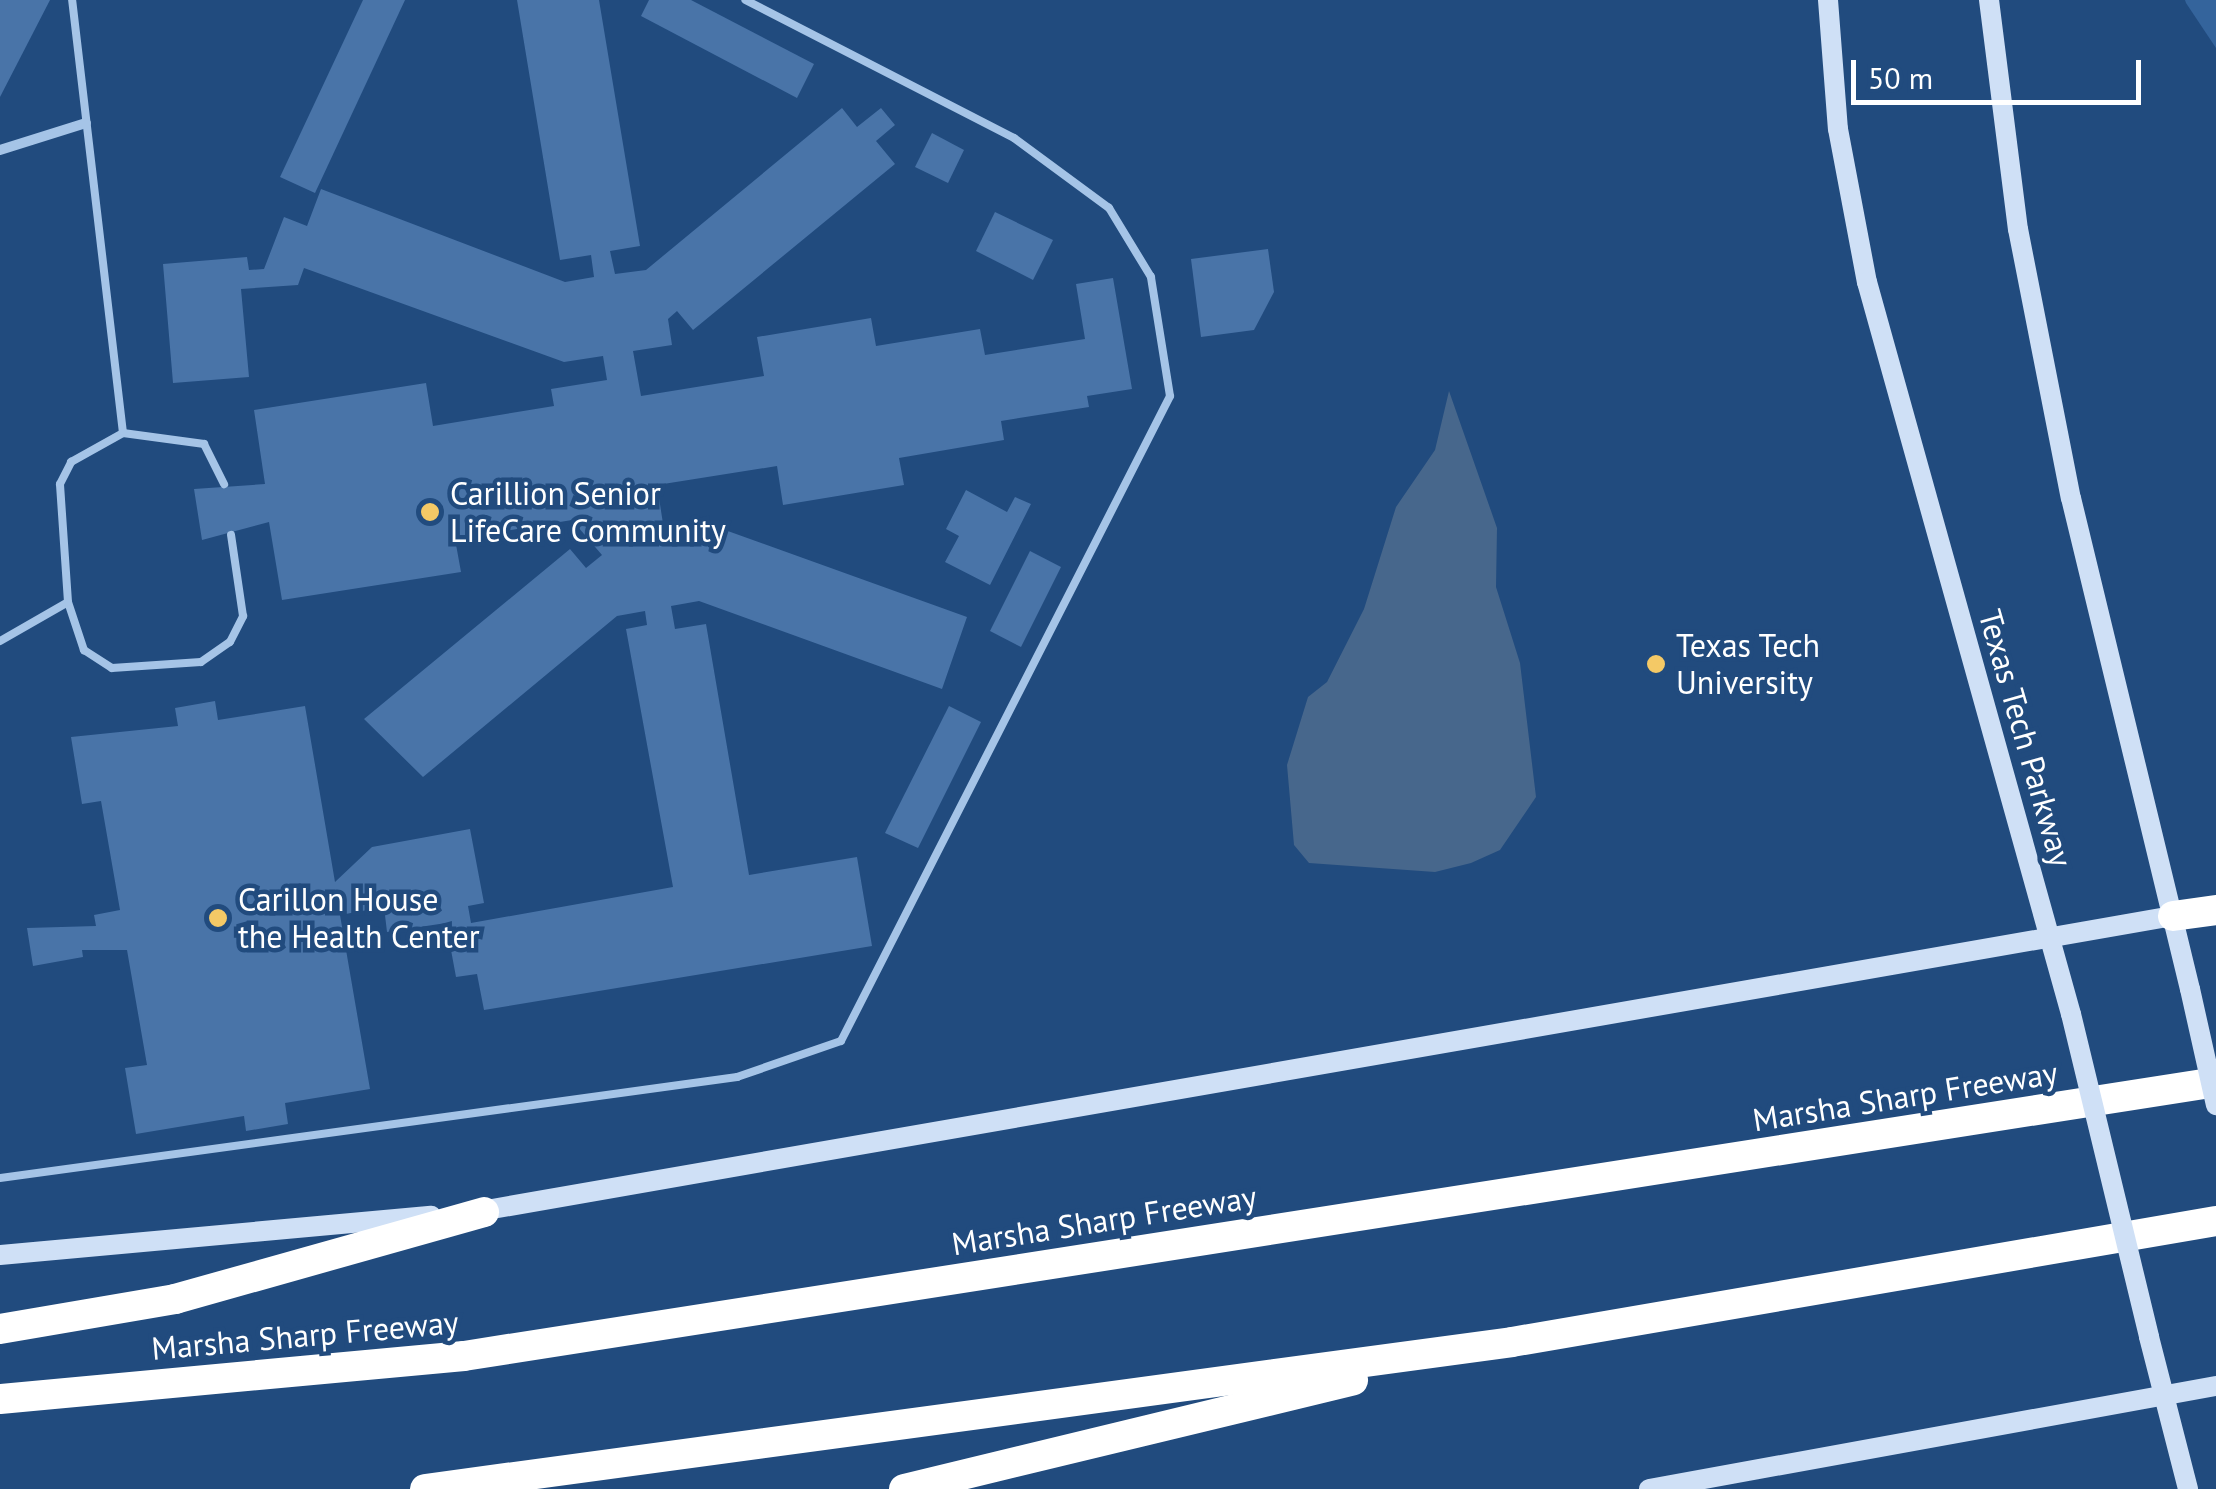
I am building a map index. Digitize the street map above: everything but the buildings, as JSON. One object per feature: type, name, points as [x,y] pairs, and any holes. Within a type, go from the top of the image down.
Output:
[{"type":"highway","points":[[2173,916],[2216,910]]},
{"type":"highway","name":"Marsha Sharp Freeway","points":[[0,1399],[464,1356],[2216,1082]]},
{"type":"highway","points":[[0,1329],[174,1299],[484,1212]]},
{"type":"highway","points":[[425,1489],[1512,1342],[2216,1221]]},
{"type":"highway","points":[[904,1489],[1512,1342]]},
{"type":"main road","name":"Texas Tech Parkway","points":[[1828,0],[1838,129],[1867,282],[2071,1014],[2188,1489]]},
{"type":"main road","points":[[1989,0],[2053,410],[2216,1105]]},
{"type":"main road","points":[[0,1255],[484,1212],[2173,916]]},
{"type":"main road","points":[[1649,1489],[2216,1386]]},
{"type":"street","points":[[0,150],[86,124]]},
{"type":"lane","points":[[72,0],[124,433]]},
{"type":"lane","points":[[0,1178],[738,1077],[841,1041],[1170,396],[1151,277],[1109,208],[1014,138],[745,0]]},
{"type":"lane","points":[[224,484],[204,444],[124,433],[71,462],[60,484],[68,602],[84,650],[112,668],[201,662],[230,642],[242,616],[232,535]]},
{"type":"lane","points":[[0,641],[68,602]]},
{"type":"shaded area","points":[[2185,0],[2216,0],[2216,48],[2186,3]]},
{"type":"shaded area","points":[[1449,391],[1497,528],[1496,587],[1520,663],[1536,797],[1500,850],[1471,863],[1435,872],[1309,863],[1294,845],[1287,765],[1308,697],[1327,682],[1364,609],[1396,507],[1435,450]]},
{"type":"place","name":"Carillion Senior LifeCare Community","points":[[430,512]]},
{"type":"place","name":"Texas Tech University","points":[[1656,664]]},
{"type":"place","name":"Carillon House the Health Center","points":[[218,918]]}]
